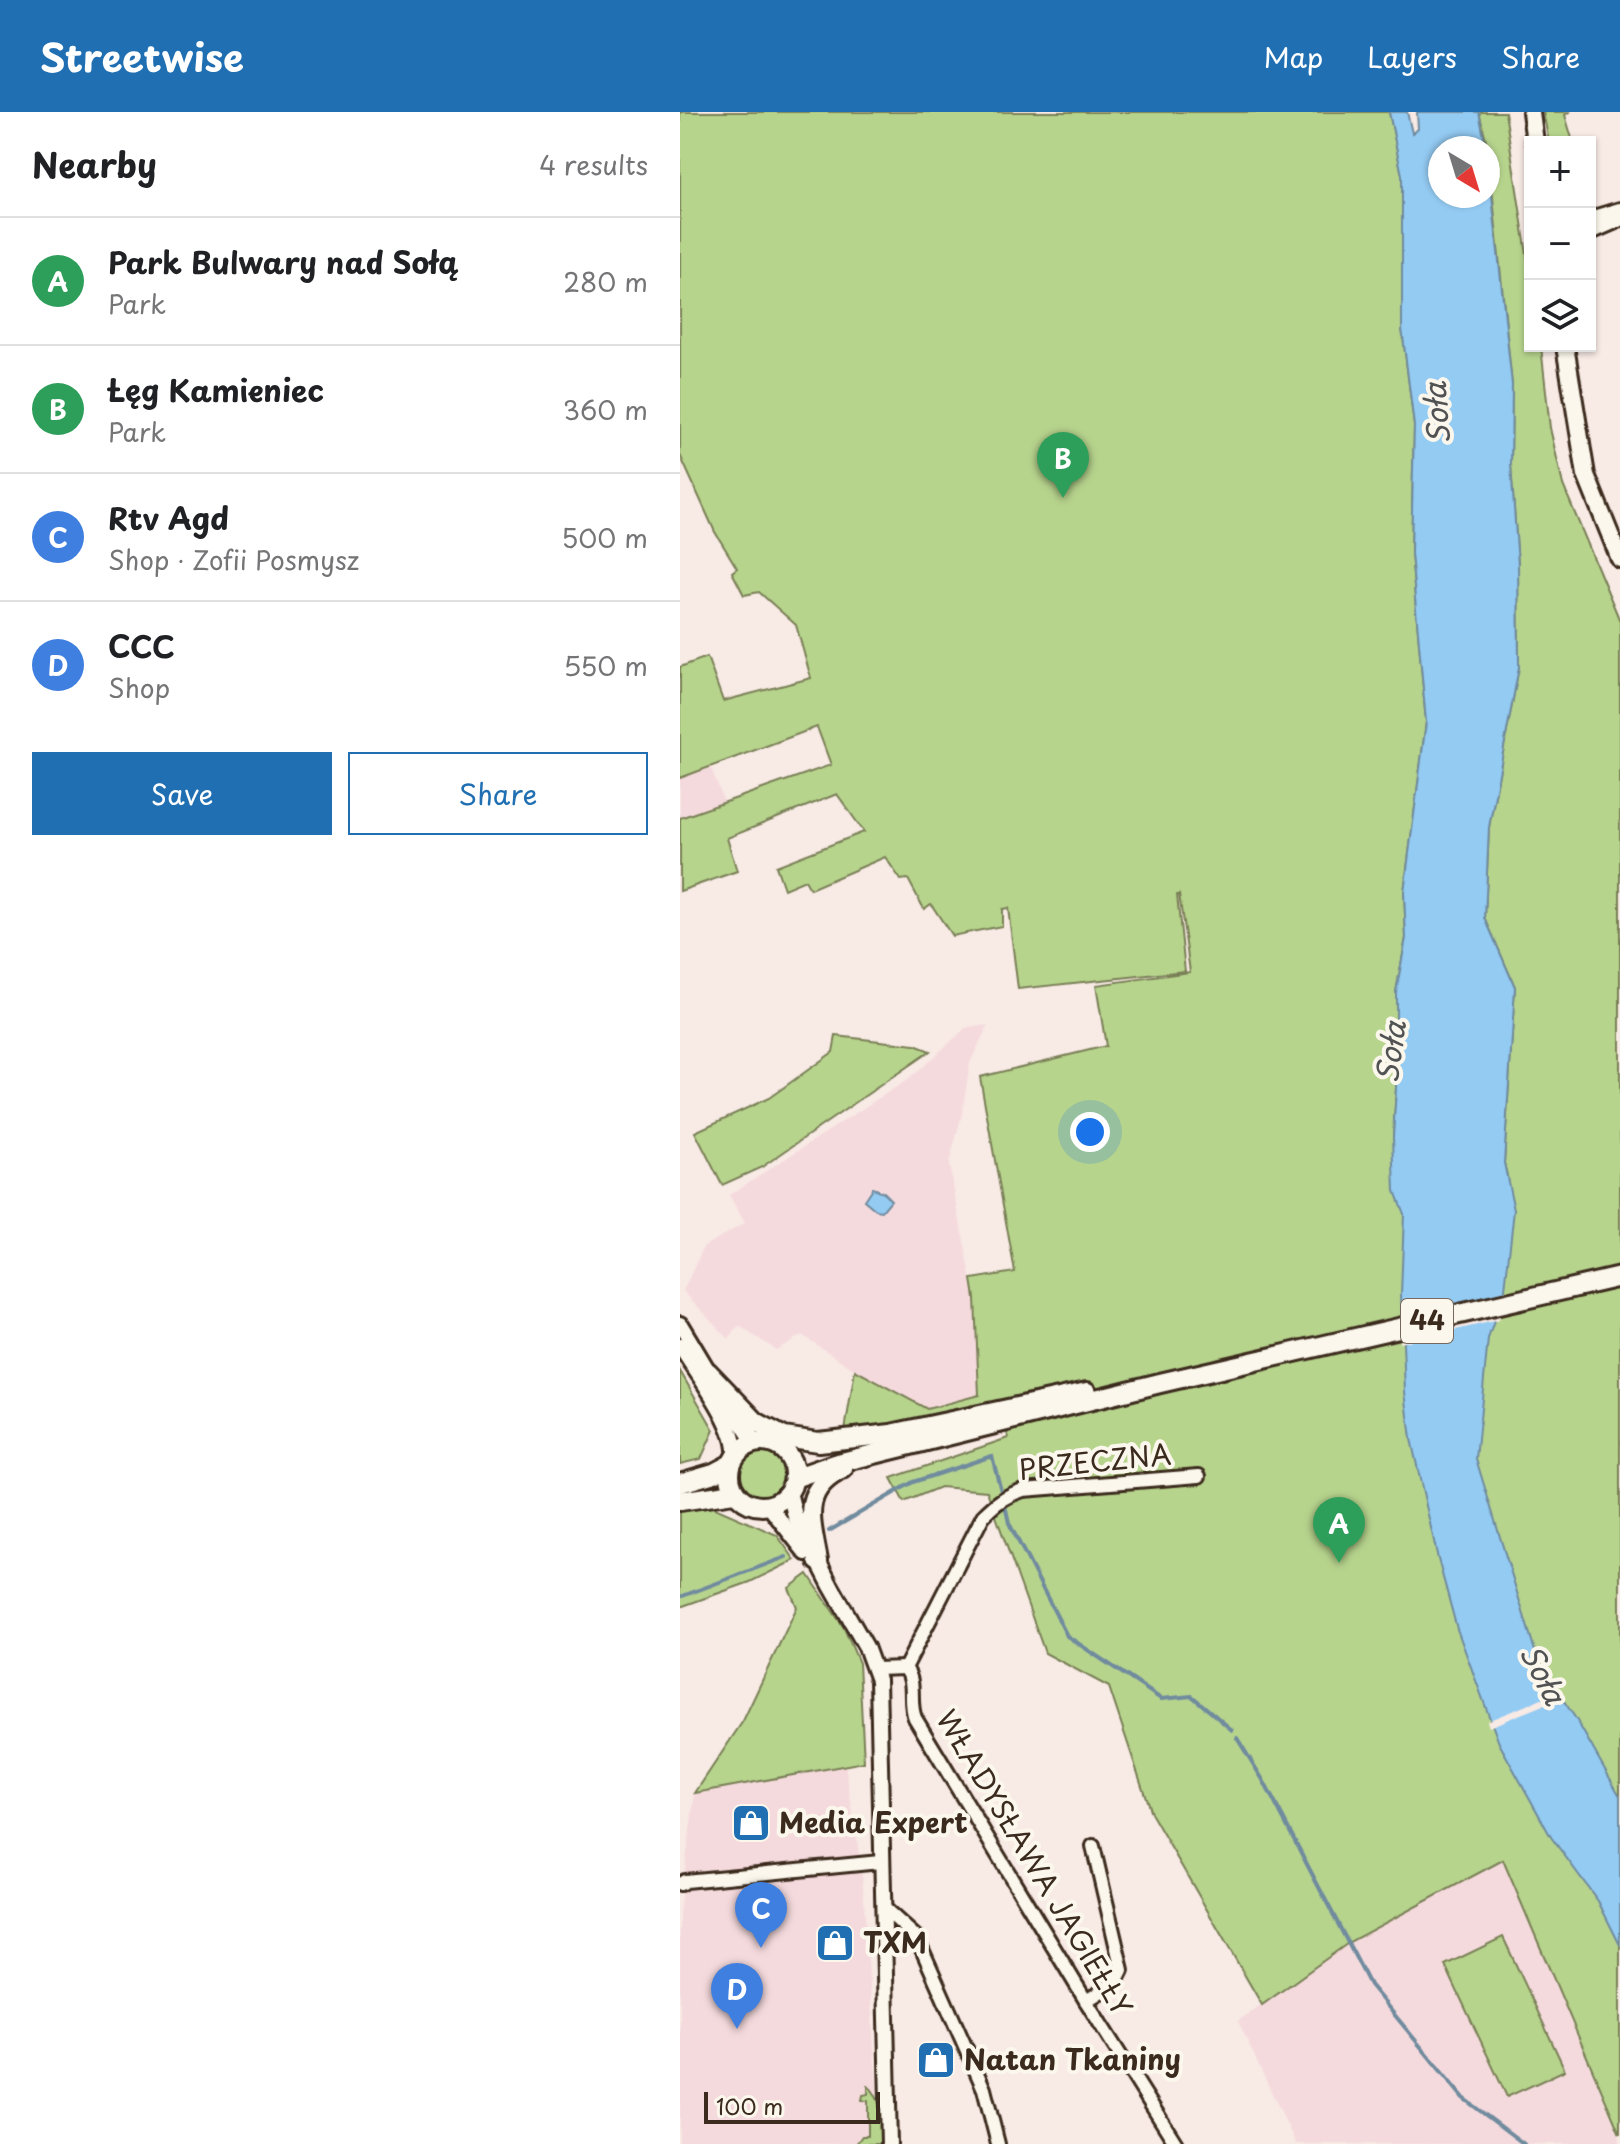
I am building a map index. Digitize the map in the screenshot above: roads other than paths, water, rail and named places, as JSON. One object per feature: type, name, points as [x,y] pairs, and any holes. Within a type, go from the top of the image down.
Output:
[{"type":"main road","points":[[1531,112],[1534,136]]},
{"type":"main road","points":[[1566,352],[1586,475],[1620,559]]},
{"type":"main road","name":"44","points":[[755,1443],[773,1444],[787,1454],[890,1442],[1620,1277]]},
{"type":"main road","points":[[708,1372],[756,1422],[784,1437],[818,1442],[890,1442]]},
{"type":"main road","points":[[818,1561],[810,1516],[812,1501],[820,1485],[890,1442]]},
{"type":"main road","name":"44","points":[[769,1506],[777,1503],[792,1485],[890,1442]]},
{"type":"main road","points":[[680,1483],[714,1473],[733,1460],[740,1450],[755,1443]]},
{"type":"main road","points":[[787,1454],[791,1461],[792,1485]]},
{"type":"main road","points":[[733,1460],[730,1484],[734,1493],[749,1505],[769,1506]]},
{"type":"main road","points":[[680,1501],[734,1493]]},
{"type":"street","points":[[1596,217],[1620,210]]},
{"type":"street","points":[[1596,229],[1620,219]]},
{"type":"street","points":[[680,1324],[755,1443]]},
{"type":"street","points":[[680,1346],[725,1419],[735,1448],[733,1460]]},
{"type":"street","name":"PRZECZNA","points":[[905,1668],[983,1516],[1007,1495],[1023,1490],[1199,1476]]},
{"type":"street","points":[[792,1485],[795,1516],[875,1669],[881,1739],[880,1862],[885,1909],[889,2144]]},
{"type":"street","points":[[769,1506],[831,1586]]},
{"type":"street","points":[[875,1669],[905,1668]]},
{"type":"street","name":"WŁADYSŁAWA JAGIEŁŁY","points":[[905,1668],[912,1683],[911,1708],[915,1718],[1176,2144]]},
{"type":"street","points":[[1086,2001],[1116,1982],[1122,1970],[1093,1846]]},
{"type":"street","points":[[680,1884],[685,1881],[880,1862]]},
{"type":"street","points":[[885,1909],[917,1938],[984,2089],[998,2144]]},
{"type":"water","name":"Soła","points":[[1389,112],[1407,112],[1412,133],[1418,129],[1417,112],[1479,112],[1484,136],[1428,136],[1428,208],[1493,208],[1512,385],[1511,465],[1518,565],[1519,667],[1489,827],[1485,918],[1515,987],[1504,1163],[1514,1210],[1505,1289],[1488,1339],[1476,1459],[1539,1664],[1576,1719],[1620,1796],[1620,1945],[1598,1901],[1551,1837],[1499,1743],[1457,1629],[1438,1559],[1411,1439],[1405,1392],[1401,1295],[1404,1214],[1395,1191],[1393,1137],[1396,992],[1406,938],[1404,892],[1426,722],[1411,553],[1414,426],[1402,328],[1402,175]]},
{"type":"water","points":[[872,1188],[883,1192],[891,1200],[882,1211],[864,1200]]},
{"type":"waterway","points":[[829,1531],[913,1482],[992,1456],[1001,1491]]},
{"type":"waterway","points":[[1005,1505],[1009,1523],[1067,1636],[1161,1699],[1192,1696],[1232,1730]]},
{"type":"waterway","points":[[680,1597],[786,1557]]},
{"type":"waterway","points":[[1237,1738],[1263,1780],[1370,1985],[1463,2098],[1524,2144]]},
{"type":"place","name":"Łęg Kamieniec","points":[[1063,498]]},
{"type":"place","name":"Park Bulwary nad Sołą","points":[[1339,1563]]},
{"type":"place","name":"Media Expert","points":[[751,1823]]},
{"type":"place","name":"TXM","points":[[835,1943]]},
{"type":"place","name":"Rtv Agd","points":[[761,1948]]},
{"type":"place","name":"CCC","points":[[737,2029]]},
{"type":"place","name":"Natan Tkaniny","points":[[936,2060]]}]
